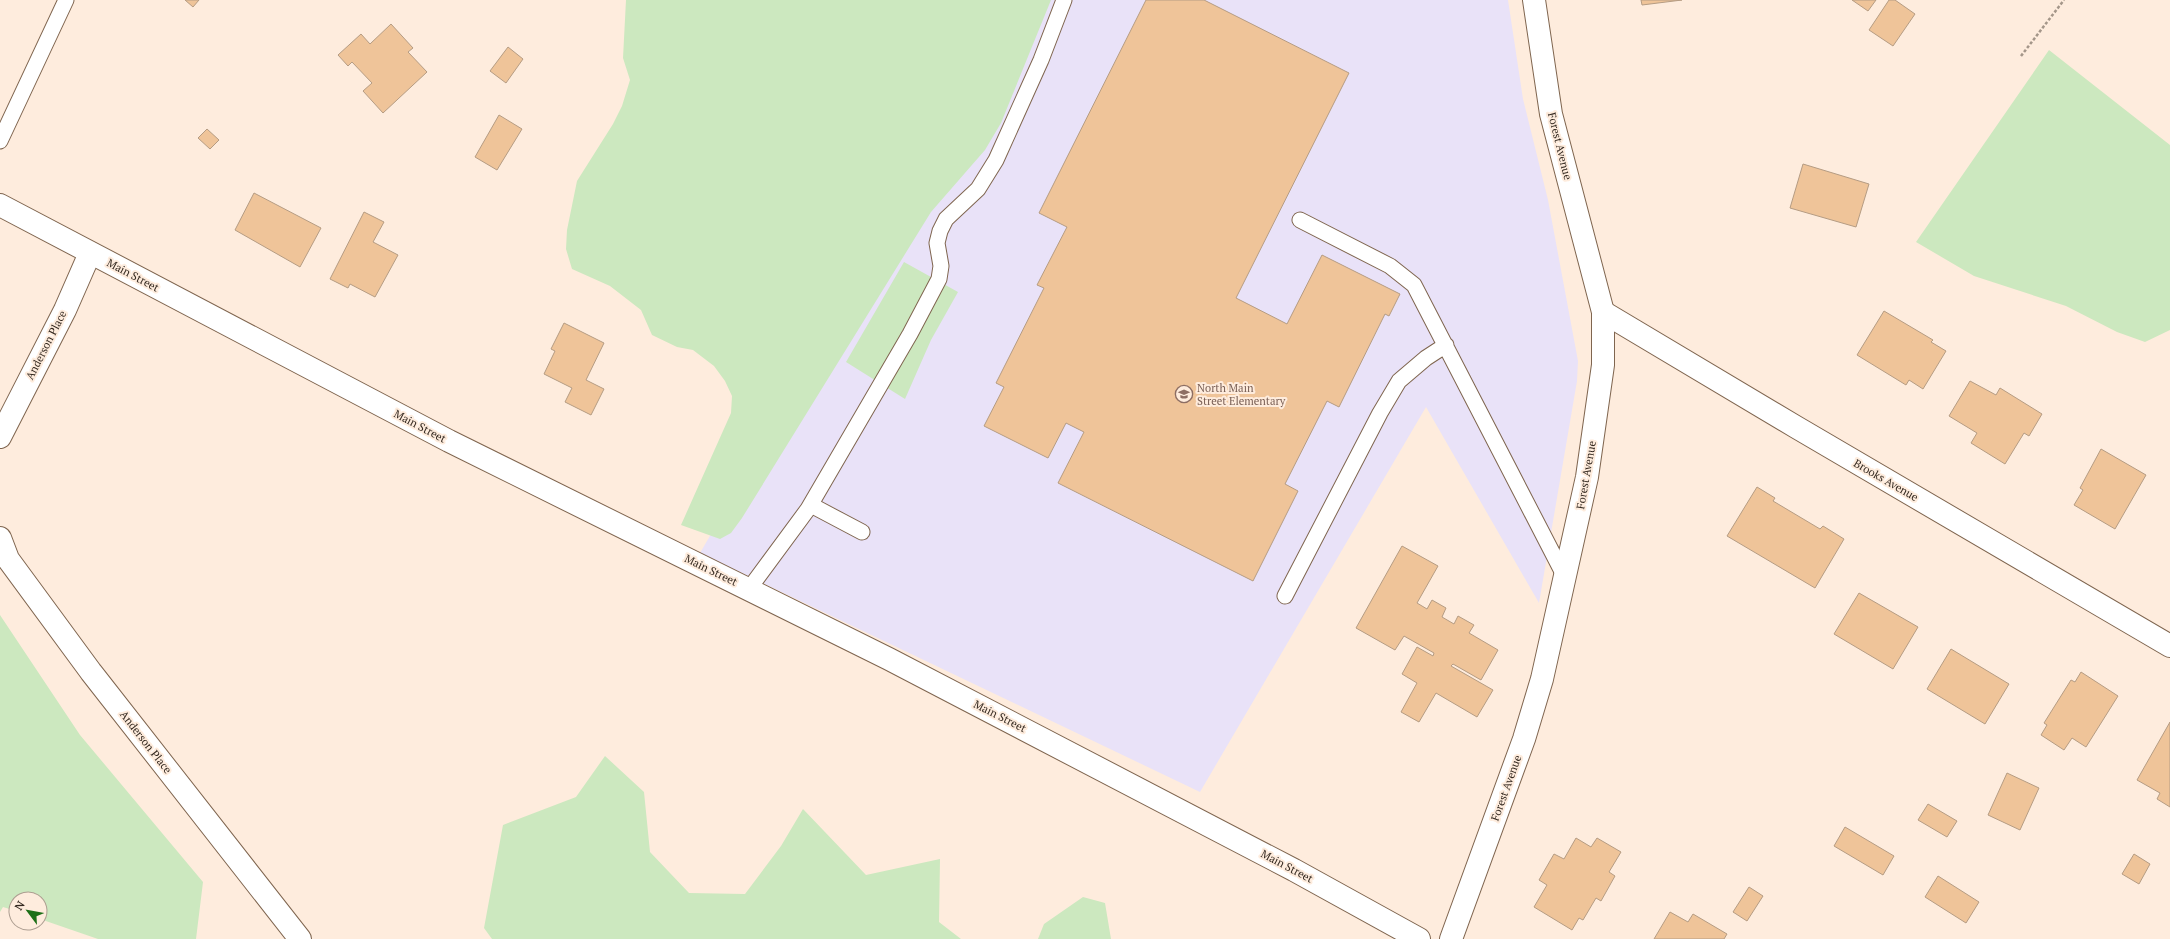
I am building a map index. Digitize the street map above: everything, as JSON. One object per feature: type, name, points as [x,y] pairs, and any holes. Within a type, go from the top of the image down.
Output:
[{"type":"street","name":"Forest Avenue","points":[[1451,939],[1528,728],[1566,579],[1587,477],[1603,365],[1603,312],[1551,114],[1534,0]]},
{"type":"street","name":"Main Street","points":[[0,205],[449,441],[889,658],[1294,870],[1419,939]]},
{"type":"street","name":"Anderson Place","points":[[0,437],[64,310],[90,253]]},
{"type":"street","name":"Brooks Avenue","points":[[1603,312],[1802,431],[2170,646]]},
{"type":"street","name":"Anderson Place","points":[[0,538],[8,559],[91,672],[300,939]]},
{"type":"lane","points":[[0,141],[66,0]]},
{"type":"lane","points":[[749,589],[811,505],[910,334],[935,287],[940,273],[938,243],[940,231],[946,219],[978,189],[996,160],[1041,60],[1064,0]]},
{"type":"lane","points":[[1300,220],[1390,266],[1405,276],[1414,286],[1446,345],[1566,579]]},
{"type":"lane","points":[[1286,596],[1380,413],[1399,381],[1426,358],[1446,345]]},
{"type":"lane","points":[[811,505],[862,532]]},
{"type":"path","points":[[2021,56],[2064,0]]},
{"type":"shaded area","name":"North Main Street Elementary","points":[[1005,0],[1508,0],[1523,99],[1548,200],[1578,361],[1577,381],[1539,603],[1426,407],[1200,792],[700,553],[993,50]]},
{"type":"green space","points":[[626,0],[1051,0],[1001,123],[985,150],[931,212],[742,518],[731,533],[720,539],[681,525],[731,413],[732,396],[725,381],[714,366],[693,350],[677,347],[652,335],[641,310],[610,286],[572,269],[566,249],[567,230],[577,181],[613,124],[622,106],[630,80],[623,58]]},
{"type":"green space","points":[[2049,50],[2170,145],[2170,330],[2145,342],[2117,332],[2066,306],[1974,276],[1916,242]]},
{"type":"green space","points":[[904,262],[958,292],[931,340],[905,399],[846,362]]},
{"type":"green space","points":[[0,615],[80,735],[203,882],[196,939],[98,939],[48,922],[48,891],[8,891],[8,909],[3,907],[0,912]]},
{"type":"green space","points":[[605,756],[644,792],[650,852],[689,893],[745,894],[781,846],[803,809],[866,875],[940,859],[939,922],[961,939],[492,939],[484,928],[503,825],[576,797]]},
{"type":"green space","points":[[1083,897],[1105,903],[1111,939],[1038,939],[1044,924]]},
{"type":"building","points":[[185,0],[199,0],[193,7]]},
{"type":"building","points":[[1146,0],[1204,0],[1349,73],[1236,298],[1287,324],[1322,255],[1400,294],[1389,316],[1385,314],[1339,407],[1327,401],[1285,484],[1298,491],[1253,581],[1058,483],[1084,432],[1066,423],[1048,458],[984,426],[1004,387],[996,383],[1044,288],[1037,285],[1067,227],[1039,213]]},
{"type":"building","points":[[1641,0],[1682,0],[1642,5]]},
{"type":"building","points":[[1852,0],[1876,0],[1868,11]]},
{"type":"building","points":[[1889,0],[1895,0],[1915,14],[1893,46],[1869,30]]},
{"type":"building","points":[[391,24],[413,48],[408,52],[427,72],[383,113],[363,91],[372,83],[352,62],[348,66],[338,55],[361,34],[370,44]]},
{"type":"building","points":[[508,47],[523,59],[506,83],[490,71]]},
{"type":"building","points":[[499,115],[522,129],[497,170],[475,157]]},
{"type":"building","points":[[207,129],[219,140],[210,149],[198,138]]},
{"type":"building","points":[[1803,164],[1869,184],[1856,227],[1790,208]]},
{"type":"building","points":[[254,193],[321,228],[300,267],[235,230]]},
{"type":"building","points":[[364,212],[384,222],[373,242],[398,255],[375,297],[350,284],[348,288],[330,279]]},
{"type":"building","points":[[1884,311],[1933,340],[1931,342],[1946,351],[1923,389],[1909,380],[1906,385],[1857,355]]},
{"type":"building","points":[[564,323],[604,343],[586,380],[604,389],[591,415],[565,402],[572,388],[544,374],[555,351],[551,349]]},
{"type":"building","points":[[1970,381],[1996,395],[2000,388],[2042,414],[2029,436],[2024,433],[2005,464],[1971,443],[1977,433],[1949,416]]},
{"type":"building","points":[[2101,449],[2146,475],[2115,529],[2074,505],[2083,490],[2080,488]]},
{"type":"building","points":[[1757,487],[1775,498],[1773,501],[1820,529],[1823,526],[1844,539],[1815,588],[1727,536]]},
{"type":"building","points":[[1402,546],[1438,566],[1417,603],[1427,609],[1432,600],[1446,608],[1442,617],[1454,624],[1458,616],[1474,625],[1469,633],[1498,650],[1481,680],[1453,664],[1451,666],[1493,690],[1477,717],[1436,693],[1419,722],[1401,712],[1417,683],[1402,674],[1417,647],[1433,656],[1434,653],[1404,636],[1395,650],[1356,628]]},
{"type":"building","points":[[1859,593],[1918,627],[1893,669],[1834,634]]},
{"type":"building","points":[[1951,649],[2009,684],[1985,724],[1927,689]]},
{"type":"building","points":[[2081,672],[2118,696],[2086,747],[2072,738],[2064,750],[2041,735],[2047,725],[2044,723],[2071,680],[2075,682]]},
{"type":"building","points":[[2170,722],[2170,807],[2157,799],[2160,793],[2137,780]]},
{"type":"building","points":[[2007,773],[2039,788],[2020,830],[1988,815]]},
{"type":"building","points":[[1928,804],[1957,821],[1947,837],[1918,820]]},
{"type":"building","points":[[1845,827],[1894,856],[1883,875],[1834,846]]},
{"type":"building","points":[[1576,838],[1591,847],[1597,838],[1621,852],[1609,872],[1615,876],[1601,901],[1596,898],[1583,920],[1579,918],[1572,930],[1534,907],[1547,885],[1539,880],[1554,854],[1564,859]]},
{"type":"building","points":[[2134,854],[2150,864],[2139,884],[2122,874]]},
{"type":"building","points":[[1938,876],[1979,902],[1966,923],[1925,897]]},
{"type":"building","points":[[1749,887],[1763,896],[1747,921],[1733,912]]},
{"type":"building","points":[[1670,912],[1688,922],[1693,914],[1727,934],[1724,939],[1654,939]]},
{"type":"place","name":"North Main Street Elementary","points":[[1184,394]]}]
